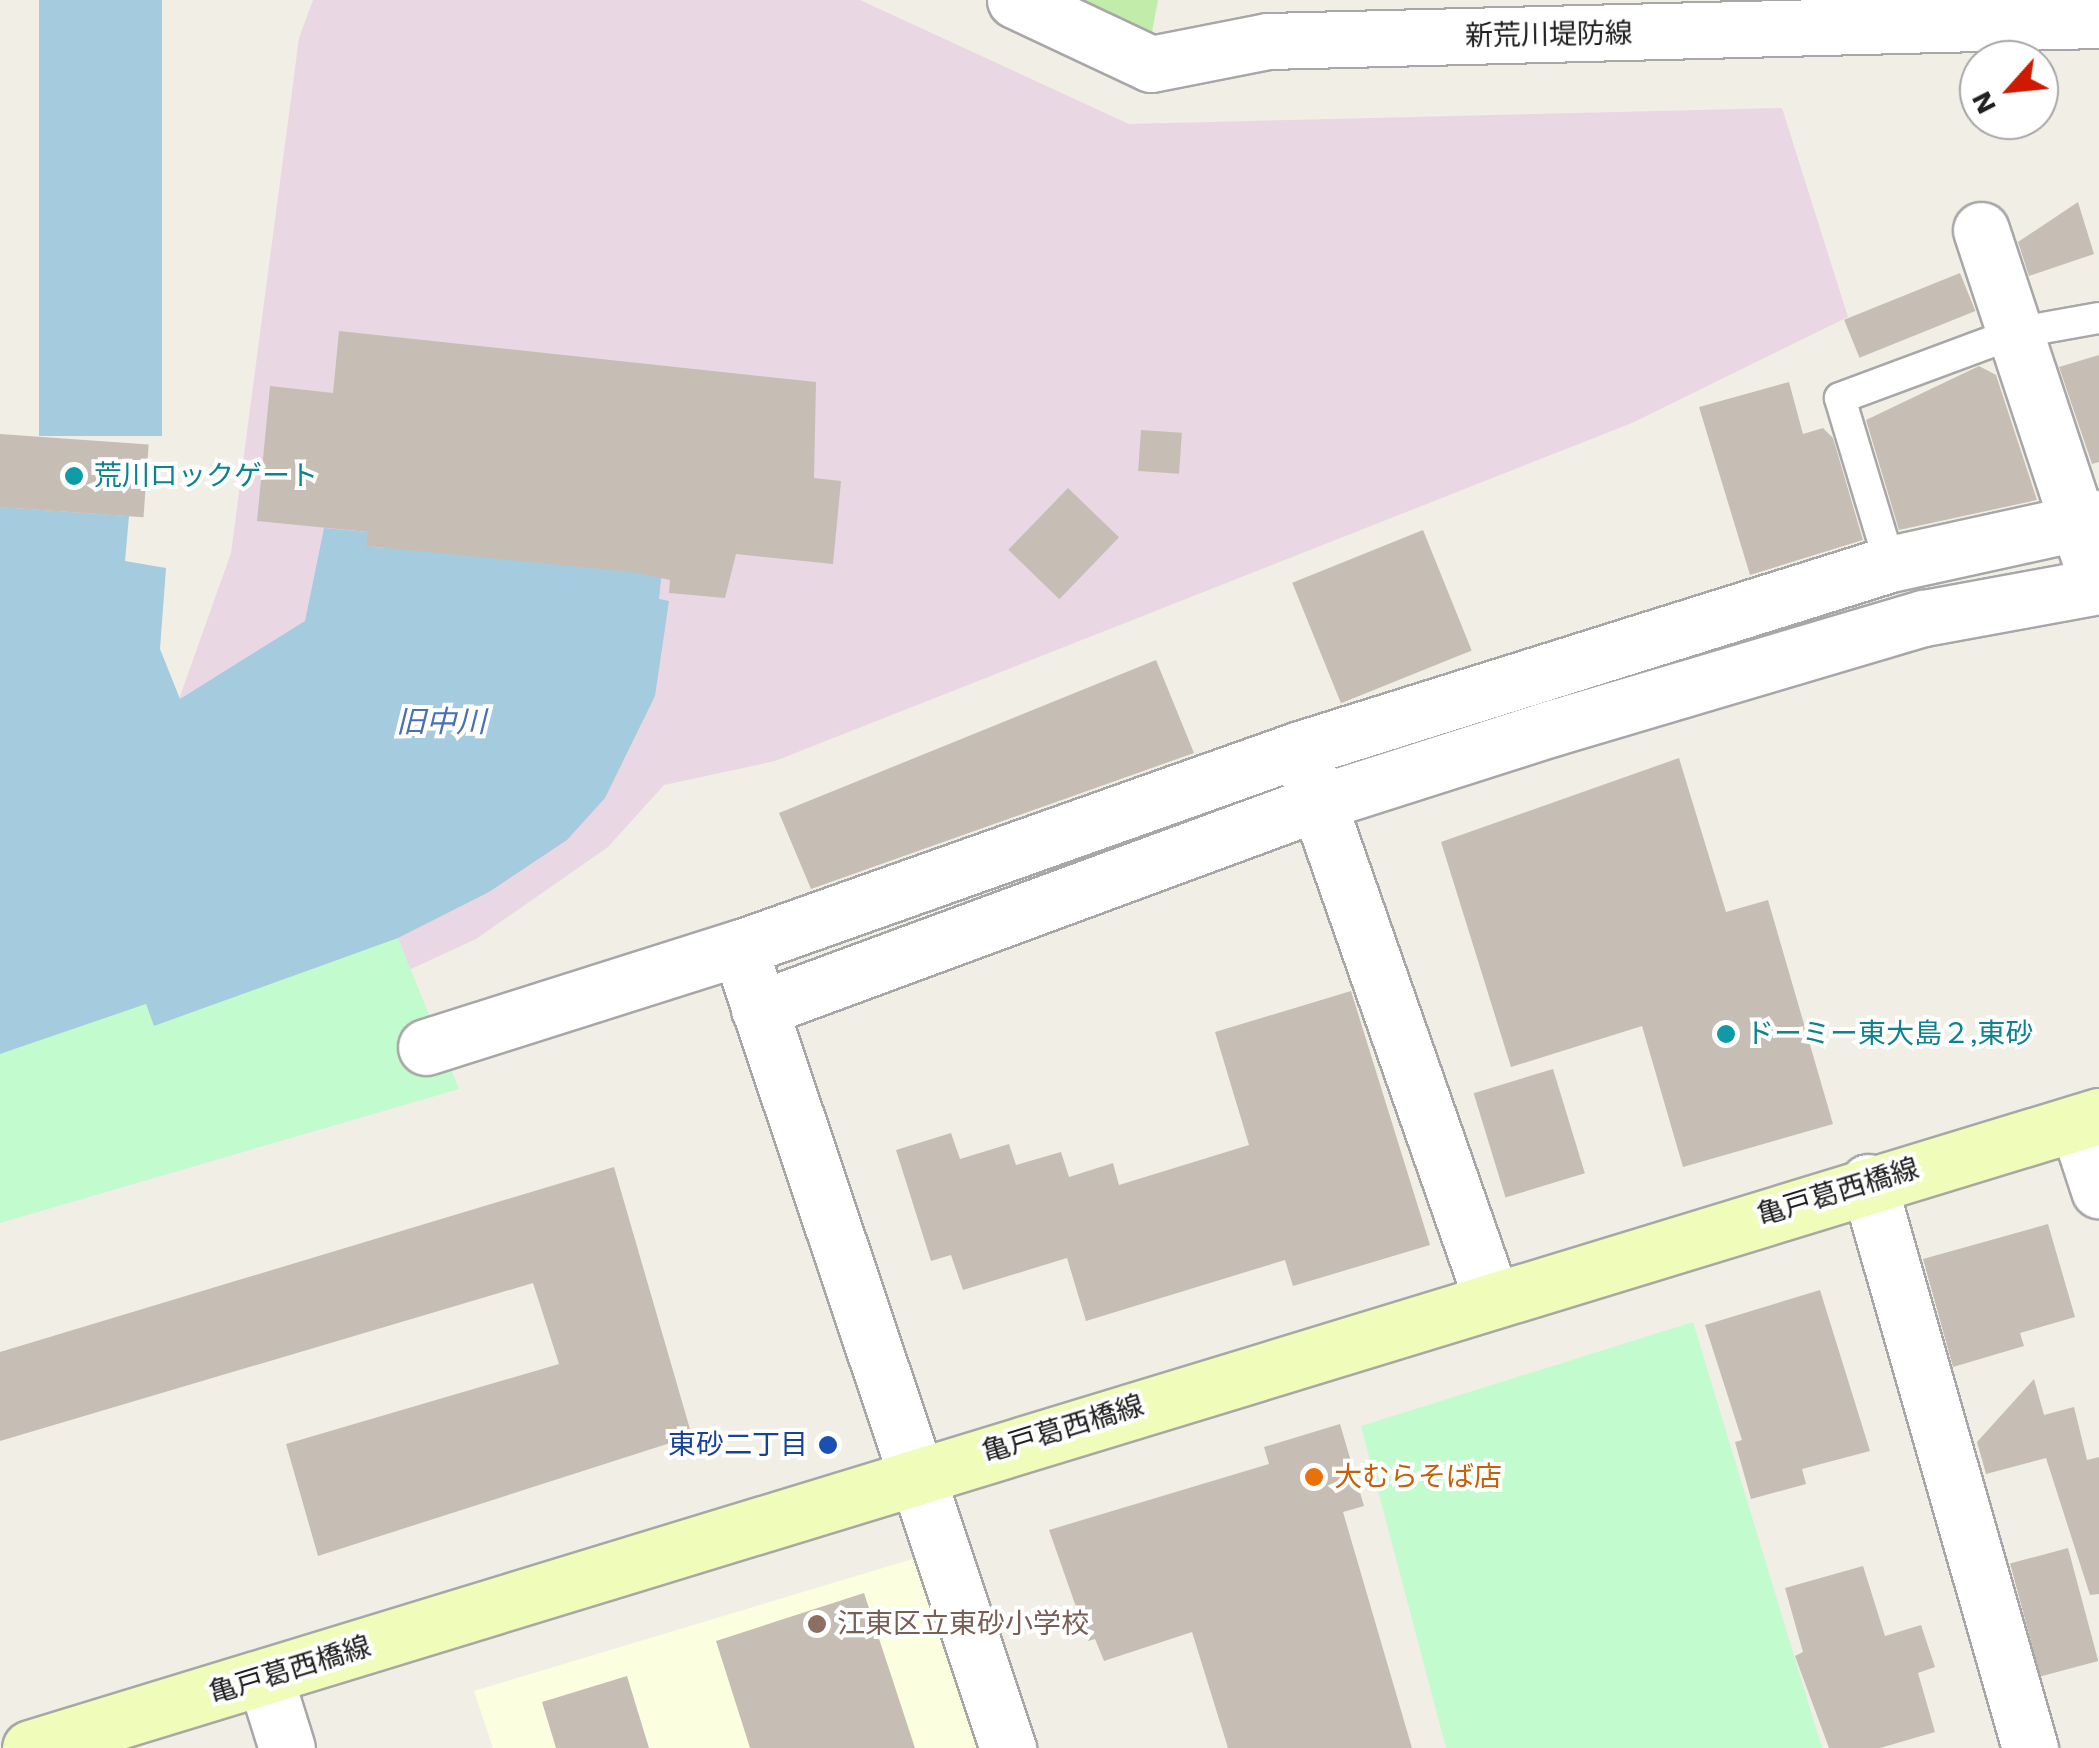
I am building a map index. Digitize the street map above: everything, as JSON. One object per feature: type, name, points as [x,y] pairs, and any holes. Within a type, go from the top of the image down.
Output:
[{"type":"main road","name":"亀戸葛西橋線","points":[[30,1748],[1491,1297],[1868,1182],[2088,1120]]},
{"type":"street","name":"新荒川堤防線","points":[[1016,0],[1151,64],[1268,41],[2099,20]]},
{"type":"street","points":[[760,1010],[1318,803],[1924,618],[2099,586],[2089,522],[2015,333],[1981,230]]},
{"type":"street","points":[[426,1047],[739,948],[1300,749],[1890,564],[2089,522]]},
{"type":"street","points":[[1300,749],[1491,1297]]},
{"type":"street","points":[[739,948],[1008,1748]]},
{"type":"street","points":[[2088,1120],[2099,1190]]},
{"type":"street","points":[[1868,1182],[2030,1748]]},
{"type":"street","points":[[265,1678],[287,1748]]},
{"type":"lane","points":[[1890,564],[1840,398],[2015,333],[2099,318]]},
{"type":"shaded area","points":[[313,0],[860,0],[1129,124],[1782,108],[1848,317],[1632,423],[775,761],[664,785],[608,847],[476,939],[305,1018],[179,699],[231,553],[299,38]]},
{"type":"shaded area","name":"江東区立東砂小学校","points":[[916,1558],[980,1748],[493,1748],[474,1691]]},
{"type":"green space","points":[[1065,0],[1158,0],[1152,32],[1127,30]]},
{"type":"green space","points":[[398,938],[459,1089],[0,1223],[0,1054],[146,1004],[154,1026]]},
{"type":"green space","points":[[1693,1322],[1822,1748],[1446,1748],[1361,1426]]},
{"type":"water","points":[[39,0],[162,0],[162,436],[39,436]]},
{"type":"water","name":"旧中川","points":[[0,507],[129,516],[125,561],[166,568],[160,649],[180,699],[305,621],[324,528],[368,532],[372,547],[663,561],[659,599],[669,601],[655,696],[605,798],[567,840],[489,892],[398,938],[154,1026],[146,1004],[0,1054]]},
{"type":"building","points":[[2078,202],[2094,254],[2029,276],[2018,242]]},
{"type":"building","points":[[1960,273],[1975,311],[1859,358],[1844,320]]},
{"type":"building","points":[[339,331],[816,382],[814,478],[841,481],[833,564],[736,554],[725,598],[669,593],[670,580],[632,572],[366,546],[368,532],[257,521],[270,386],[333,393]]},
{"type":"building","points":[[2099,355],[2099,462],[2092,464],[2059,367]]},
{"type":"building","points":[[1979,366],[1996,375],[2037,500],[1899,530],[1866,420]]},
{"type":"building","points":[[1789,382],[1803,434],[1823,428],[1833,438],[1863,540],[1750,575],[1699,407]]},
{"type":"building","points":[[1141,430],[1182,433],[1179,474],[1138,471]]},
{"type":"building","name":"荒川ロックゲート","points":[[0,434],[149,444],[144,517],[0,507]]},
{"type":"building","points":[[1068,488],[1119,537],[1059,599],[1008,550]]},
{"type":"building","points":[[1423,530],[1472,651],[1341,703],[1292,583]]},
{"type":"building","points":[[1156,660],[1194,753],[811,889],[779,813]]},
{"type":"building","points":[[1679,758],[1726,912],[1768,900],[1833,1124],[1683,1167],[1642,1026],[1511,1067],[1441,842]]},
{"type":"building","points":[[1351,991],[1430,1245],[1293,1286],[1285,1260],[1086,1321],[1067,1258],[963,1290],[951,1255],[931,1261],[896,1150],[951,1133],[960,1159],[1009,1144],[1016,1165],[1061,1152],[1069,1177],[1113,1163],[1119,1185],[1249,1145],[1215,1032]]},
{"type":"building","points":[[1553,1069],[1585,1173],[1505,1198],[1474,1093]]},
{"type":"building","points":[[614,1167],[692,1436],[318,1556],[286,1444],[559,1364],[533,1283],[0,1441],[0,1352]]},
{"type":"building","points":[[2048,1224],[2075,1317],[2020,1333],[2024,1346],[1953,1367],[1923,1259]]},
{"type":"building","points":[[1820,1290],[1870,1451],[1802,1469],[1806,1484],[1751,1499],[1735,1442],[1742,1440],[1705,1325]]},
{"type":"building","points":[[2034,1379],[2044,1415],[2074,1407],[2087,1460],[2099,1457],[2099,1594],[2090,1595],[2046,1458],[1986,1474],[1977,1442]]},
{"type":"building","points":[[1340,1424],[1364,1506],[1343,1512],[1412,1748],[1228,1748],[1192,1632],[1104,1661],[1095,1639],[1088,1641],[1049,1530],[1269,1464],[1264,1447]]},
{"type":"building","points":[[2068,1548],[2098,1661],[2040,1677],[2010,1564]]},
{"type":"building","points":[[1863,1566],[1885,1636],[1921,1625],[1935,1667],[1918,1673],[1935,1732],[1880,1748],[1829,1748],[1795,1656],[1803,1652],[1785,1588]]},
{"type":"building","points":[[864,1593],[915,1748],[750,1748],[716,1641]]},
{"type":"building","points":[[627,1676],[649,1748],[556,1748],[542,1702]]},
{"type":"place","name":"荒川ロックゲート","points":[[74,476]]},
{"type":"place","name":"ドーミー東大島２,東砂","points":[[1726,1034]]},
{"type":"place","name":"東砂二丁目","points":[[828,1445]]},
{"type":"place","name":"大むらそば店","points":[[1314,1477]]},
{"type":"place","name":"江東区立東砂小学校","points":[[817,1624]]}]
